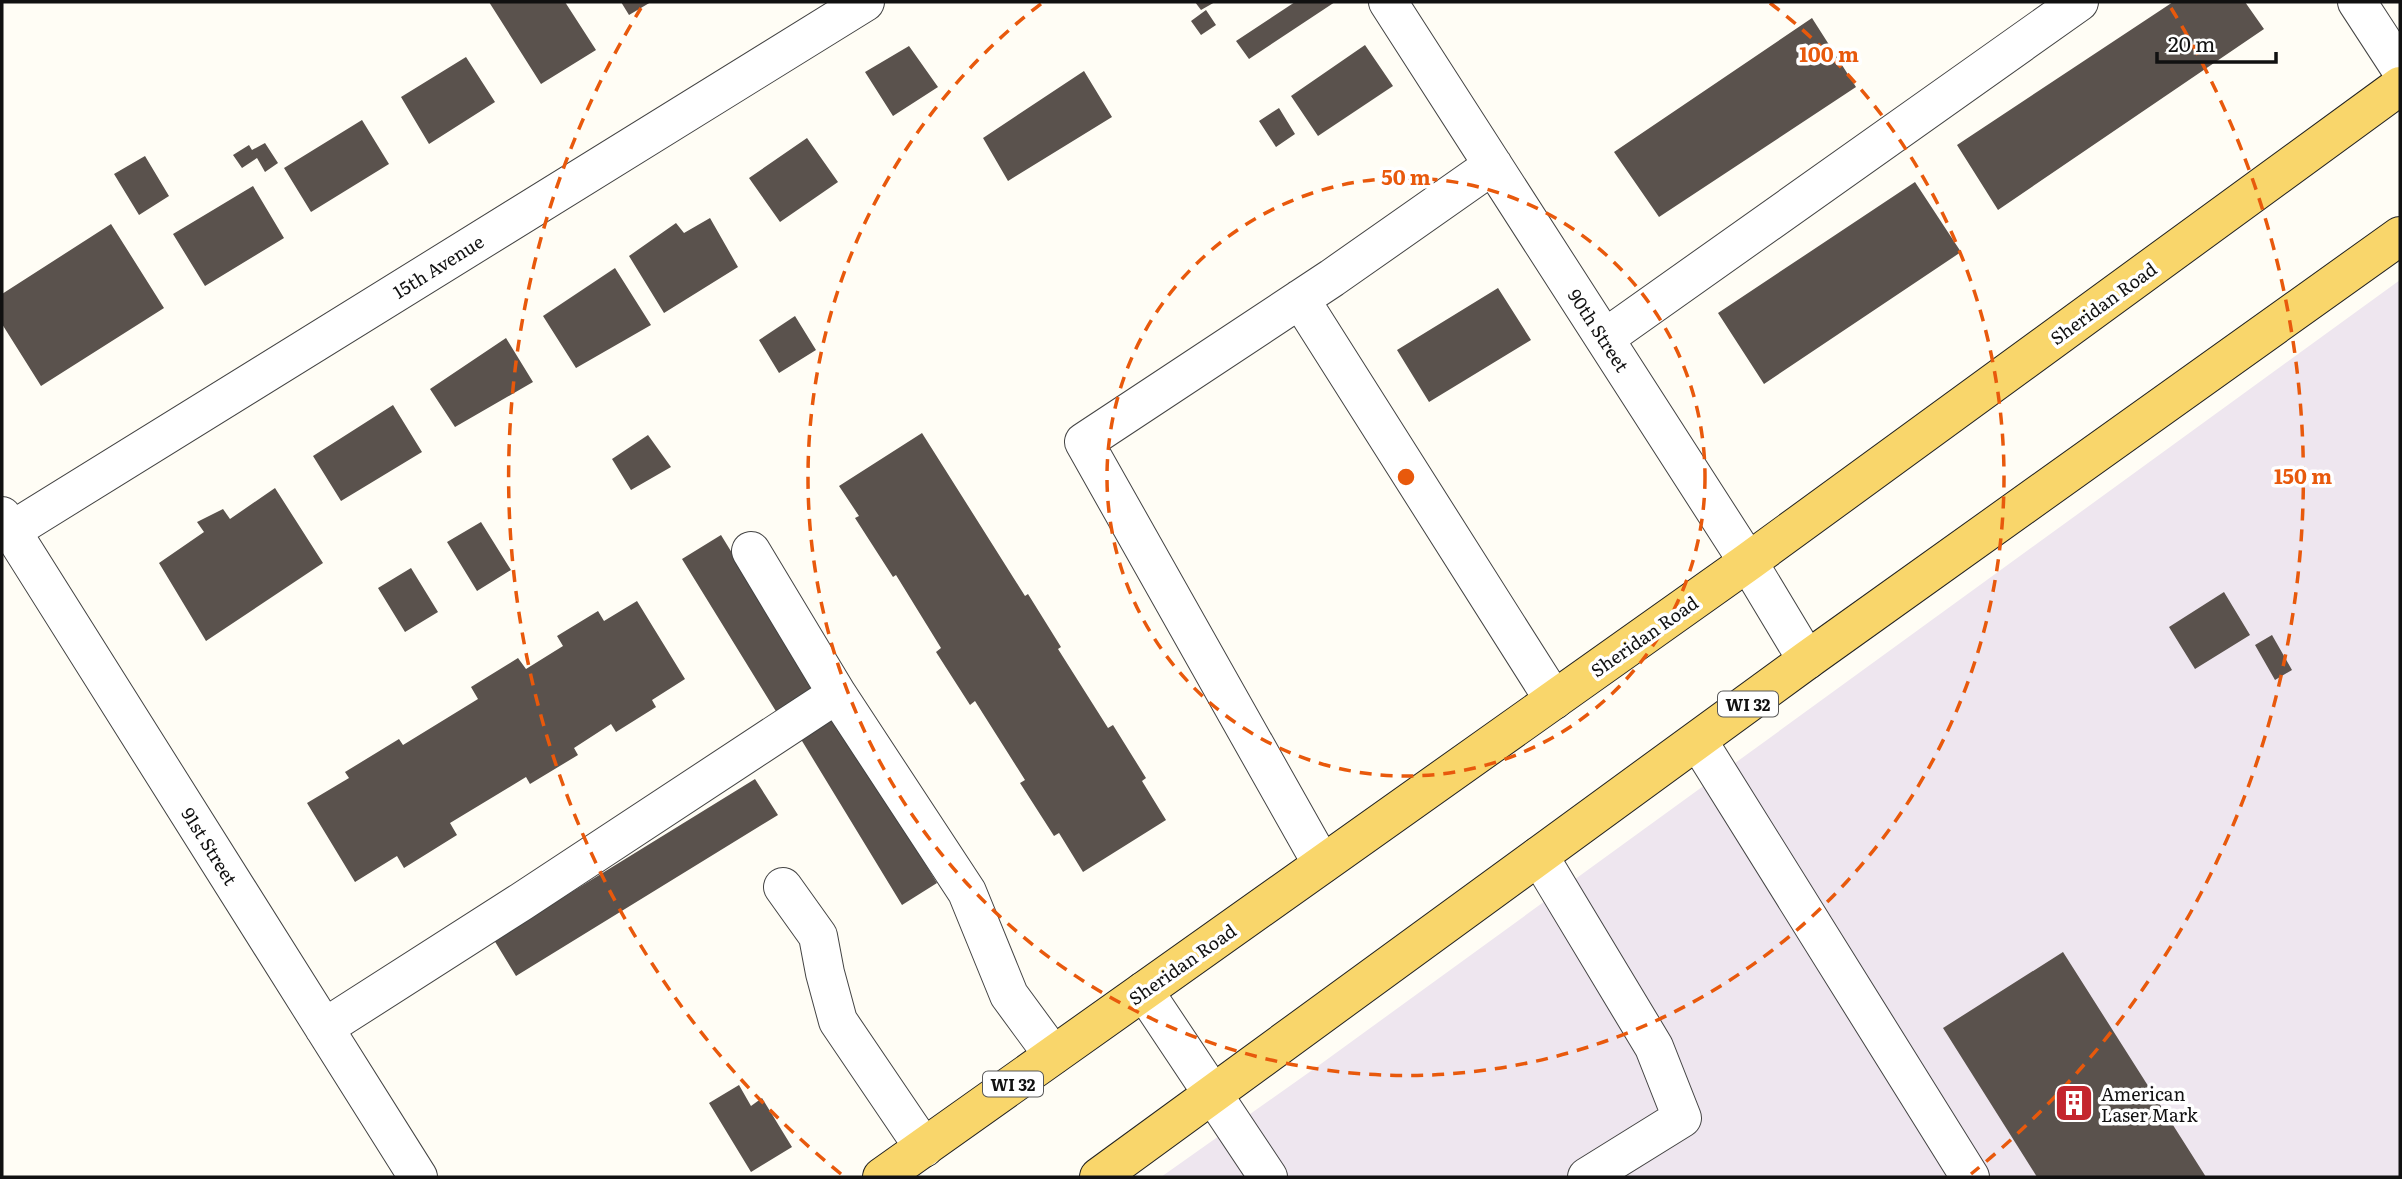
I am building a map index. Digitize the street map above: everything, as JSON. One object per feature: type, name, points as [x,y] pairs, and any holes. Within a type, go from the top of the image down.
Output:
[{"type":"main road","name":"Sheridan Road","points":[[882,1177],[1748,562],[2400,86]]},
{"type":"main road","name":"WI 32","points":[[1098,1177],[1807,660],[2400,236]]},
{"type":"street","name":"15th Avenue","points":[[6,523],[865,2]]},
{"type":"street","name":"90th Street","points":[[1388,2],[1748,562],[1807,660]]},
{"type":"street","points":[[1605,338],[2079,2]]},
{"type":"street","points":[[2357,2],[2400,68]]},
{"type":"street","points":[[1322,864],[1084,442],[1300,299],[1493,165]]},
{"type":"street","points":[[1300,299],[1554,700]]},
{"type":"street","name":"91st Street","points":[[6,523],[418,1177]]},
{"type":"street","points":[[751,551],[837,694],[967,892],[1009,995],[1053,1055]]},
{"type":"street","points":[[324,1028],[837,694]]},
{"type":"street","points":[[1698,741],[1970,1177]]},
{"type":"street","points":[[1539,856],[1654,1047],[1682,1118],[1587,1177]]},
{"type":"street","points":[[783,887],[818,936],[838,1021],[924,1148]]},
{"type":"street","points":[[1144,991],[1268,1177]]},
{"type":"shaded area","points":[[2400,280],[2400,1177],[1161,1177],[1318,1066]]},
{"type":"building","points":[[489,2],[565,2],[596,50],[541,84]]},
{"type":"building","points":[[621,2],[651,2],[629,15]]},
{"type":"building","points":[[1195,2],[1215,2],[1201,10]]},
{"type":"building","points":[[1295,2],[1335,2],[1249,59],[1236,41]]},
{"type":"building","points":[[2173,2],[2245,2],[2264,29],[1998,210],[1957,145]]},
{"type":"building","points":[[1206,10],[1216,25],[1201,35],[1191,21]]},
{"type":"building","points":[[1812,18],[1856,87],[1659,217],[1614,152]]},
{"type":"building","points":[[1365,45],[1393,86],[1318,136],[1291,96]]},
{"type":"building","points":[[909,46],[938,87],[893,116],[865,72]]},
{"type":"building","points":[[466,57],[495,102],[429,144],[401,97]]},
{"type":"building","points":[[1084,71],[1112,117],[1008,181],[983,138]]},
{"type":"building","points":[[1279,108],[1295,134],[1276,147],[1259,121]]},
{"type":"building","points":[[362,120],[389,164],[311,212],[284,168]]},
{"type":"building","points":[[807,138],[838,182],[780,222],[749,178]]},
{"type":"building","points":[[265,143],[278,163],[265,172],[257,158],[242,168],[233,155],[249,145],[252,150]]},
{"type":"building","points":[[145,156],[169,196],[139,215],[114,174]]},
{"type":"building","points":[[1915,182],[1961,252],[1764,384],[1718,313]]},
{"type":"building","points":[[253,186],[284,238],[205,286],[173,234]]},
{"type":"building","points":[[710,218],[738,267],[664,313],[629,256],[676,223],[684,233]]},
{"type":"building","points":[[111,224],[164,308],[41,386],[2,324],[2,294]]},
{"type":"building","points":[[615,268],[651,325],[576,368],[543,316]]},
{"type":"building","points":[[1498,288],[1531,340],[1429,402],[1397,350]]},
{"type":"building","points":[[795,316],[816,350],[779,373],[759,340]]},
{"type":"building","points":[[506,338],[533,382],[455,427],[430,389]]},
{"type":"building","points":[[393,405],[422,452],[341,501],[313,456]]},
{"type":"building","points":[[922,433],[1025,596],[1028,594],[1061,647],[1058,649],[1108,728],[1113,725],[1146,778],[1142,781],[1166,820],[1083,872],[1059,833],[1054,836],[1020,783],[1025,780],[975,701],[970,705],[936,652],[941,648],[896,575],[893,577],[855,518],[859,516],[839,486]]},
{"type":"building","points":[[648,435],[671,467],[631,490],[612,459]]},
{"type":"building","points":[[275,488],[323,563],[206,641],[159,563],[204,532],[197,522],[223,509],[230,519]]},
{"type":"building","points":[[481,522],[511,570],[477,591],[447,542]]},
{"type":"building","points":[[721,535],[815,688],[777,713],[682,559]]},
{"type":"building","points":[[411,568],[438,612],[405,632],[378,588]]},
{"type":"building","points":[[2224,592],[2250,635],[2195,669],[2169,627]]},
{"type":"building","points":[[637,601],[685,679],[652,700],[656,707],[616,732],[611,724],[574,748],[578,755],[530,784],[526,777],[450,823],[457,835],[404,868],[397,856],[355,882],[307,803],[349,778],[345,772],[399,739],[403,745],[478,699],[471,687],[518,658],[526,669],[563,646],[557,636],[598,611],[604,621]]},
{"type":"building","points":[[2272,635],[2292,670],[2275,680],[2255,645]]},
{"type":"building","points":[[834,715],[937,883],[902,905],[799,736]]},
{"type":"building","points":[[755,779],[778,815],[516,976],[494,940]]},
{"type":"building","name":"American Laser Mark","points":[[2063,952],[2206,1177],[2037,1177],[1943,1028]]},
{"type":"building","points":[[739,1085],[751,1106],[762,1098],[792,1147],[751,1172],[709,1103]]},
{"type":"place","name":"American Laser Mark","points":[[2074,1103]]}]
